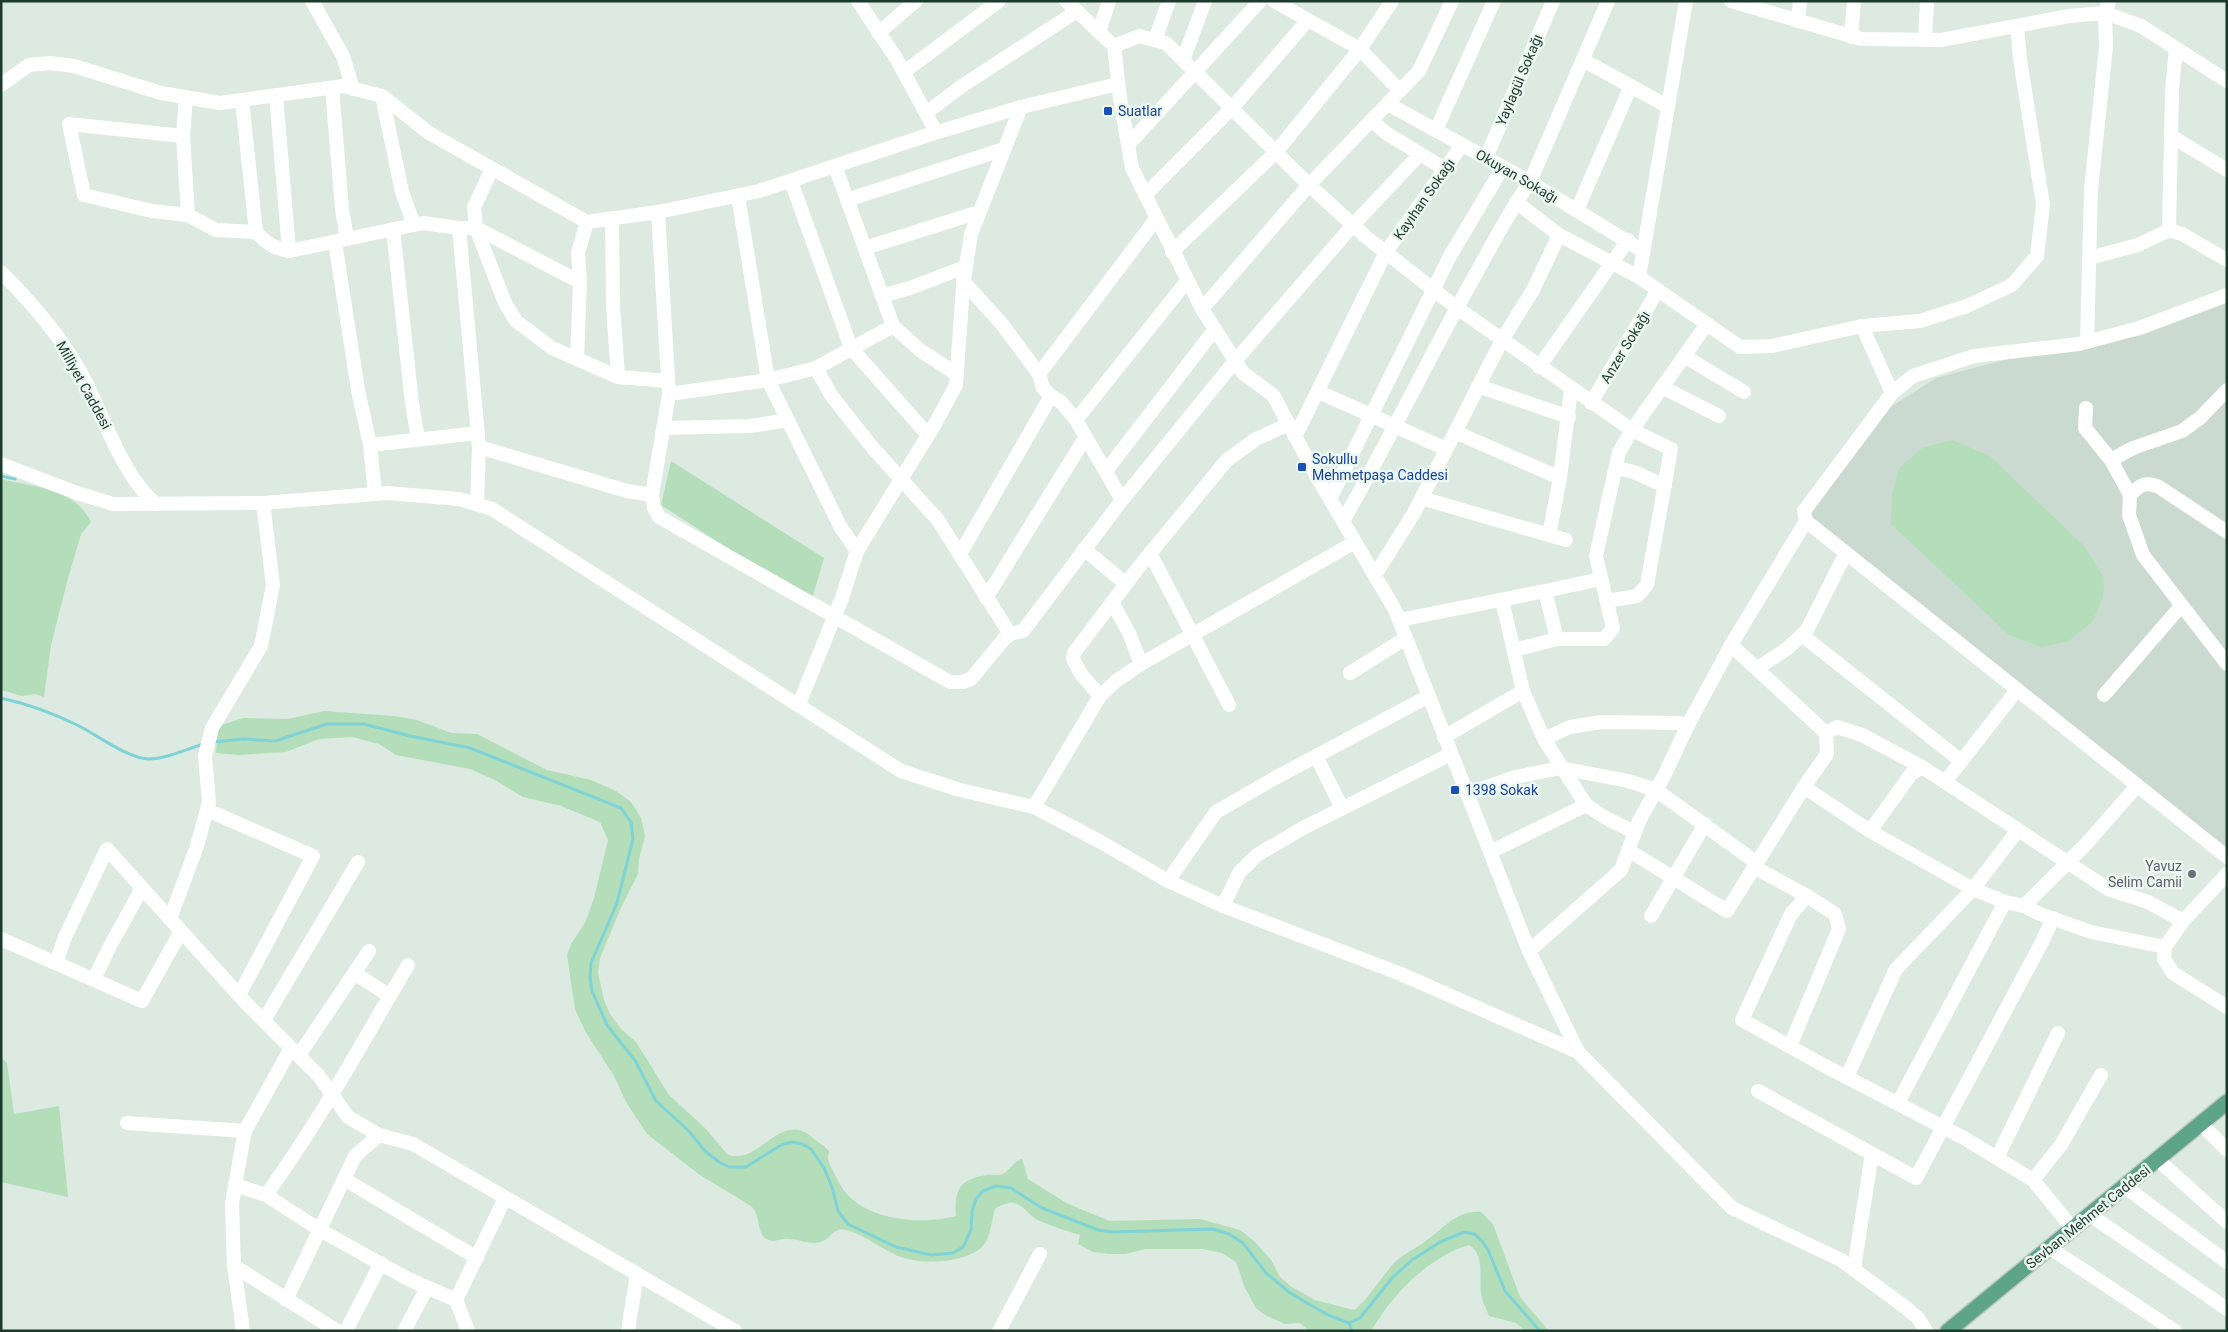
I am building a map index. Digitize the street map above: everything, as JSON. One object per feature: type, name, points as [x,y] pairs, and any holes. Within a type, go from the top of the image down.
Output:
[{"type":"main road","name":"Sevban Mehmet Caddesi","points":[[1948,1331],[2227,1102]]},
{"type":"street","points":[[312,1],[343,56],[353,89]]},
{"type":"street","points":[[858,1],[904,72],[936,132]]},
{"type":"street","points":[[878,33],[916,1]]},
{"type":"street","points":[[904,72],[998,1]]},
{"type":"street","points":[[1066,1],[1114,46],[1118,84],[1132,168],[1172,252],[1202,309],[1244,373],[1273,395],[1399,620],[1529,951],[1578,1052],[1732,1208],[1842,1260],[1905,1306],[1918,1318],[1926,1331]]},
{"type":"street","points":[[1099,32],[1109,1]]},
{"type":"street","points":[[1155,40],[1169,1]]},
{"type":"street","points":[[1183,60],[1205,1]]},
{"type":"street","points":[[1128,145],[1260,1]]},
{"type":"street","points":[[1274,1],[1360,49],[1400,91]]},
{"type":"street","points":[[1202,309],[1309,185],[1419,71],[1452,1]]},
{"type":"street","points":[[1436,130],[1494,1]]},
{"type":"street","name":"Yaylagül Sokağı","points":[[1486,158],[1553,1]]},
{"type":"street","points":[[1343,521],[1457,308],[1516,202],[1530,182],[1608,1]]},
{"type":"street","points":[[1639,277],[1686,1]]},
{"type":"street","points":[[1733,1],[1861,40],[1941,40],[2107,7],[2141,26],[2227,81]]},
{"type":"street","points":[[1798,21],[1800,1]]},
{"type":"street","points":[[1852,37],[1854,1]]},
{"type":"street","points":[[1925,40],[1927,1]]},
{"type":"street","points":[[1172,252],[1276,152],[1360,49],[1390,2]]},
{"type":"street","points":[[2087,342],[2091,189],[2106,47],[2107,7]]},
{"type":"street","points":[[926,113],[962,86],[1077,11]]},
{"type":"street","points":[[1145,195],[1232,108],[1308,20]]},
{"type":"street","points":[[1516,202],[1559,235],[1639,277],[1740,348],[1772,346],[1862,326],[1920,321],[1967,306],[2012,285],[2037,256],[2043,205],[2020,59],[2018,26]]},
{"type":"street","points":[[1114,46],[1140,36],[1166,43],[1309,185],[1386,252],[1457,308],[1539,367],[1632,430],[1671,449],[1647,585],[1637,596],[1607,601]]},
{"type":"street","points":[[2168,230],[2172,90],[2176,49]]},
{"type":"street","points":[[1583,60],[1667,106]]},
{"type":"street","points":[[1,85],[29,65],[49,63],[74,66],[161,93],[220,103],[343,86],[382,96],[429,133],[586,222],[658,212],[759,191],[936,132],[1021,107],[1118,84]]},
{"type":"street","points":[[1577,210],[1631,86]]},
{"type":"street","points":[[332,88],[342,209],[341,240],[358,390],[370,445],[375,494]]},
{"type":"street","points":[[276,95],[289,252]]},
{"type":"street","points":[[382,96],[402,192],[414,225]]},
{"type":"street","points":[[186,97],[183,136],[188,215]]},
{"type":"street","points":[[242,100],[256,232],[263,240],[276,249],[289,252],[424,223],[459,228],[476,228],[580,282]]},
{"type":"street","name":"Okuyan Sokağı","points":[[1388,104],[1530,182],[1628,240],[1643,251]]},
{"type":"street","points":[[798,704],[835,618],[857,551],[902,479],[956,385],[964,274],[971,234],[1021,107]]},
{"type":"street","points":[[1372,121],[1386,133],[1446,169]]},
{"type":"street","points":[[183,136],[69,124],[84,195],[152,211],[188,215],[216,230],[256,232]]},
{"type":"street","points":[[2172,136],[2227,170]]},
{"type":"street","name":"Kayıhan Sokağı","points":[[1295,437],[1319,392],[1386,252],[1462,145]]},
{"type":"street","points":[[848,200],[1004,149]]},
{"type":"street","points":[[658,212],[668,388],[664,428],[652,496],[654,508],[659,517],[950,682],[956,682],[971,679],[1004,639],[1010,634],[1023,631],[1122,500],[1235,361],[1353,225],[1420,154]]},
{"type":"street","points":[[835,166],[892,326],[922,351],[957,374]]},
{"type":"street","points":[[1330,499],[1450,256],[1503,168]]},
{"type":"street","points":[[492,169],[474,207],[476,228],[505,303],[516,321],[552,348],[618,378],[668,388],[768,380],[816,368],[892,326]]},
{"type":"street","points":[[791,181],[851,348],[928,435]]},
{"type":"street","points":[[738,196],[768,380],[840,526],[857,551]]},
{"type":"street","points":[[865,248],[979,212]]},
{"type":"street","points":[[612,218],[613,306],[618,378]]},
{"type":"street","points":[[1039,374],[1156,219]]},
{"type":"street","points":[[577,359],[580,282],[578,253],[586,222]]},
{"type":"street","points":[[459,228],[479,440],[477,504]]},
{"type":"street","points":[[393,229],[412,403],[418,439]]},
{"type":"street","points":[[2089,258],[2138,245],[2168,230],[2182,234],[2227,260]]},
{"type":"street","points":[[1375,575],[1421,498],[1502,340],[1533,290],[1559,235]]},
{"type":"street","points":[[1539,367],[1628,240]]},
{"type":"street","name":"Milliyet Caddesi","points":[[1,272],[32,303],[66,348],[85,380],[131,477],[156,504]]},
{"type":"street","points":[[882,296],[964,274]]},
{"type":"street","points":[[964,274],[1039,374],[1043,388],[1061,402],[1076,420],[1122,500]]},
{"type":"street","points":[[1076,420],[1188,281]]},
{"type":"street","name":"Anzer Sokağı","points":[[1592,403],[1658,290]]},
{"type":"street","points":[[2227,295],[2139,328],[2087,342],[1974,356],[1913,376],[1892,393],[1804,511],[1806,521],[2227,857]]},
{"type":"street","points":[[1514,650],[1557,639],[1604,639],[1612,628],[1596,556],[1619,452],[1632,430],[1707,324]]},
{"type":"street","points":[[1862,326],[1892,393]]},
{"type":"street","points":[[1106,471],[1215,329]]},
{"type":"street","points":[[1684,356],[1744,392]]},
{"type":"street","points":[[816,368],[831,395],[872,447],[938,520],[1010,634]]},
{"type":"street","points":[[1478,386],[1569,417]]},
{"type":"street","points":[[1662,387],[1719,416]]},
{"type":"street","points":[[1549,535],[1560,478],[1571,389]]},
{"type":"street","points":[[2111,460],[2133,448],[2182,431],[2200,418],[2227,390]]},
{"type":"street","points":[[1319,392],[1372,414],[1446,449]]},
{"type":"street","points":[[960,554],[1051,396]]},
{"type":"street","points":[[2086,408],[2085,428],[2111,460],[2130,495],[2130,514],[2143,555],[2227,664]]},
{"type":"street","points":[[664,428],[750,426],[788,420]]},
{"type":"street","points":[[1100,696],[1082,674],[1073,659],[1074,653],[1126,584],[1227,460],[1256,439],[1288,424]]},
{"type":"street","points":[[1455,432],[1560,478]]},
{"type":"street","points":[[986,598],[1085,438]]},
{"type":"street","points":[[370,445],[418,439],[479,440],[627,491],[652,496]]},
{"type":"street","points":[[1,464],[77,493],[113,504],[263,503],[387,493],[459,499],[492,509],[901,771],[960,790],[1034,807],[1099,841],[1168,881],[1223,906],[1401,974],[1578,1052]]},
{"type":"street","points":[[1616,468],[1634,472],[1665,486]]},
{"type":"street","points":[[2130,495],[2141,484],[2149,483],[2159,487],[2227,532]]},
{"type":"street","points":[[1421,498],[1566,540]]},
{"type":"street","points":[[170,919],[197,846],[209,802],[205,756],[212,728],[261,646],[273,586],[263,503]]},
{"type":"street","points":[[1529,951],[1620,870],[1634,832],[1688,725],[1731,645],[1806,521]]},
{"type":"street","points":[[1034,807],[1100,696],[1116,680],[1355,542]]},
{"type":"street","points":[[1084,549],[1126,584]]},
{"type":"street","points":[[1758,668],[1788,648],[1807,630],[1846,553]]},
{"type":"street","points":[[1150,554],[1229,705]]},
{"type":"street","points":[[1399,620],[1601,579]]},
{"type":"street","points":[[1545,591],[1557,639]]},
{"type":"street","points":[[1502,600],[1523,691],[1544,738],[1561,768],[1586,805],[1606,818],[1634,832]]},
{"type":"street","points":[[1112,602],[1141,664]]},
{"type":"street","points":[[2104,695],[2181,606]]},
{"type":"street","points":[[1802,634],[1961,761]]},
{"type":"street","points":[[1350,673],[1406,638]]},
{"type":"street","points":[[1628,850],[1727,911],[1827,754],[1826,733],[1731,645]]},
{"type":"street","points":[[1945,782],[2017,690]]},
{"type":"street","points":[[1444,737],[1523,691]]},
{"type":"street","points":[[1168,881],[1216,812],[1429,696]]},
{"type":"street","points":[[1544,738],[1570,728],[1601,722],[1680,723],[1688,725]]},
{"type":"street","points":[[1826,733],[1837,728],[1862,735],[1922,767],[2108,889],[2148,902],[2183,921]]},
{"type":"street","points":[[1223,906],[1239,873],[1257,855],[1303,828],[1451,754]]},
{"type":"street","points":[[1316,756],[1342,808]]},
{"type":"street","points":[[1870,831],[1911,774],[1922,767]]},
{"type":"street","points":[[1467,794],[1515,777],[1561,768],[1628,781],[1656,790],[1705,824],[1756,865],[1834,914],[1840,929],[1790,1046]]},
{"type":"street","points":[[2024,906],[2087,843],[2138,786]]},
{"type":"street","points":[[1804,788],[1870,831],[1973,889],[2091,932],[2165,947]]},
{"type":"street","points":[[1490,852],[1586,805]]},
{"type":"street","points":[[207,810],[313,856],[239,995]]},
{"type":"street","points":[[1652,916],[1705,824]]},
{"type":"street","points":[[1847,1077],[1896,968],[1973,889],[2018,830]]},
{"type":"street","points":[[56,963],[65,937],[108,850],[239,995],[319,1076],[348,1117],[379,1135],[413,1144],[637,1274],[716,1326],[735,1331]]},
{"type":"street","points":[[264,1020],[358,862]]},
{"type":"street","points":[[2227,874],[2183,921],[2165,947],[2164,959],[2173,973],[2227,1007]]},
{"type":"street","points":[[94,980],[109,948],[142,888]]},
{"type":"street","points":[[1807,896],[1791,914],[1742,1020],[1943,1127],[2033,1180],[2073,1229]]},
{"type":"street","points":[[1898,1103],[2005,902]]},
{"type":"street","points":[[1758,1091],[1916,1178],[2042,942],[2052,918]]},
{"type":"street","points":[[1,939],[142,1001],[181,931]]},
{"type":"street","points":[[243,1331],[234,1266],[232,1204],[245,1131],[295,1052],[369,951]]},
{"type":"street","points":[[266,1195],[287,1166],[332,1094],[408,966]]},
{"type":"street","points":[[354,973],[390,996]]},
{"type":"street","points":[[1997,1158],[2058,1033]]},
{"type":"street","points":[[2033,1180],[2061,1145],[2101,1075]]},
{"type":"street","points":[[127,1123],[245,1131]]},
{"type":"street","points":[[2201,1124],[2227,1150]]},
{"type":"street","points":[[286,1300],[355,1156],[379,1135]]},
{"type":"street","points":[[1854,1268],[1872,1154]]},
{"type":"street","points":[[2158,1160],[2227,1222]]},
{"type":"street","points":[[344,1179],[477,1258]]},
{"type":"street","points":[[235,1185],[266,1195],[320,1230],[427,1288],[456,1300],[468,1331]]},
{"type":"street","points":[[2125,1187],[2227,1262]]},
{"type":"street","points":[[456,1300],[505,1198]]},
{"type":"street","points":[[2090,1215],[2227,1309]]},
{"type":"street","points":[[2050,1248],[2176,1331]]},
{"type":"street","points":[[999,1331],[1040,1254]]},
{"type":"street","points":[[346,1331],[380,1263]]},
{"type":"street","points":[[234,1266],[337,1331]]},
{"type":"street","points":[[628,1331],[637,1274]]},
{"type":"street","points":[[404,1331],[427,1288]]},
{"type":"shaded area","points":[[2227,303],[2227,850],[1814,524],[1810,514],[1892,406],[1936,378],[2004,360],[2143,335]]},
{"type":"green space","points":[[1952,440],[1990,456],[2085,547],[2104,578],[2103,597],[2092,622],[2069,641],[2041,647],[2009,635],[1891,524],[1892,494],[1899,468],[1922,448]]},
{"type":"green space","points":[[671,461],[824,558],[811,602],[661,505]]},
{"type":"green space","points":[[1,479],[39,487],[64,496],[75,502],[91,522],[81,534],[67,582],[51,645],[44,697],[35,694],[22,696],[1,690]]},
{"type":"green space","points":[[324,711],[395,716],[417,720],[451,733],[477,734],[547,770],[591,780],[616,791],[631,802],[641,818],[645,836],[639,859],[638,874],[620,910],[600,958],[598,973],[604,1000],[610,1014],[621,1029],[636,1042],[669,1095],[705,1128],[728,1155],[740,1156],[751,1152],[780,1133],[790,1130],[801,1131],[829,1151],[829,1161],[836,1176],[844,1191],[856,1202],[869,1210],[883,1215],[913,1220],[943,1219],[956,1216],[956,1199],[958,1192],[965,1183],[970,1179],[978,1177],[1003,1174],[1022,1159],[1028,1179],[1068,1204],[1110,1221],[1200,1219],[1240,1230],[1255,1242],[1271,1260],[1280,1277],[1292,1287],[1315,1300],[1354,1310],[1364,1301],[1392,1265],[1400,1258],[1458,1217],[1472,1212],[1481,1212],[1493,1224],[1520,1297],[1549,1331],[1525,1331],[1516,1323],[1489,1316],[1483,1302],[1479,1260],[1474,1249],[1469,1245],[1439,1259],[1412,1279],[1390,1304],[1371,1331],[1309,1331],[1300,1323],[1285,1324],[1265,1315],[1256,1308],[1245,1288],[1236,1262],[1222,1253],[1202,1249],[1145,1249],[1126,1254],[1093,1252],[1078,1244],[1080,1235],[1042,1222],[1017,1204],[1004,1204],[995,1209],[989,1234],[983,1246],[965,1256],[942,1261],[930,1262],[907,1259],[891,1253],[857,1234],[842,1229],[818,1243],[789,1239],[768,1240],[760,1230],[756,1214],[751,1206],[700,1175],[647,1134],[626,1102],[614,1076],[585,1031],[575,1009],[567,955],[571,944],[586,921],[594,898],[608,840],[600,822],[561,806],[523,797],[495,780],[470,769],[396,755],[379,744],[352,737],[319,739],[286,752],[238,755],[216,753],[218,726],[243,718],[288,719]]},
{"type":"green space","points":[[1,1057],[7,1063],[14,1114],[59,1106],[68,1197],[1,1182]]},
{"type":"waterway","points":[[1,476],[15,479]]},
{"type":"waterway","points":[[1,698],[59,717],[85,729],[122,751],[141,758],[163,757],[204,744]]},
{"type":"waterway","points":[[213,742],[244,739],[275,741],[327,724],[364,724],[410,736],[470,748],[621,808],[631,822],[633,839],[617,903],[591,963],[590,977],[592,991],[607,1025],[636,1062],[656,1101],[689,1131],[705,1151],[719,1162],[729,1167],[746,1167],[781,1145],[792,1142],[802,1144],[811,1149],[824,1168],[832,1187],[838,1211],[848,1224],[896,1247],[931,1255],[953,1253],[963,1247],[971,1230],[972,1211],[976,1199],[983,1191],[996,1186],[1011,1188],[1042,1208],[1098,1230],[1112,1232],[1213,1229],[1229,1234],[1243,1243],[1266,1273],[1290,1293],[1328,1315],[1349,1323],[1360,1318],[1393,1277],[1412,1260],[1440,1242],[1464,1232],[1474,1234],[1482,1241],[1488,1250],[1505,1291],[1540,1331]]},
{"type":"waterway","points":[[1349,1323],[1352,1331]]},
{"type":"place","name":"Suatlar","points":[[1108,111]]},
{"type":"place","name":"Sokullu Mehmetpaşa Caddesi","points":[[1302,467]]},
{"type":"place","name":"1398 Sokak","points":[[1455,790]]},
{"type":"place","name":"Yavuz Selim Camii","points":[[2192,874]]}]
